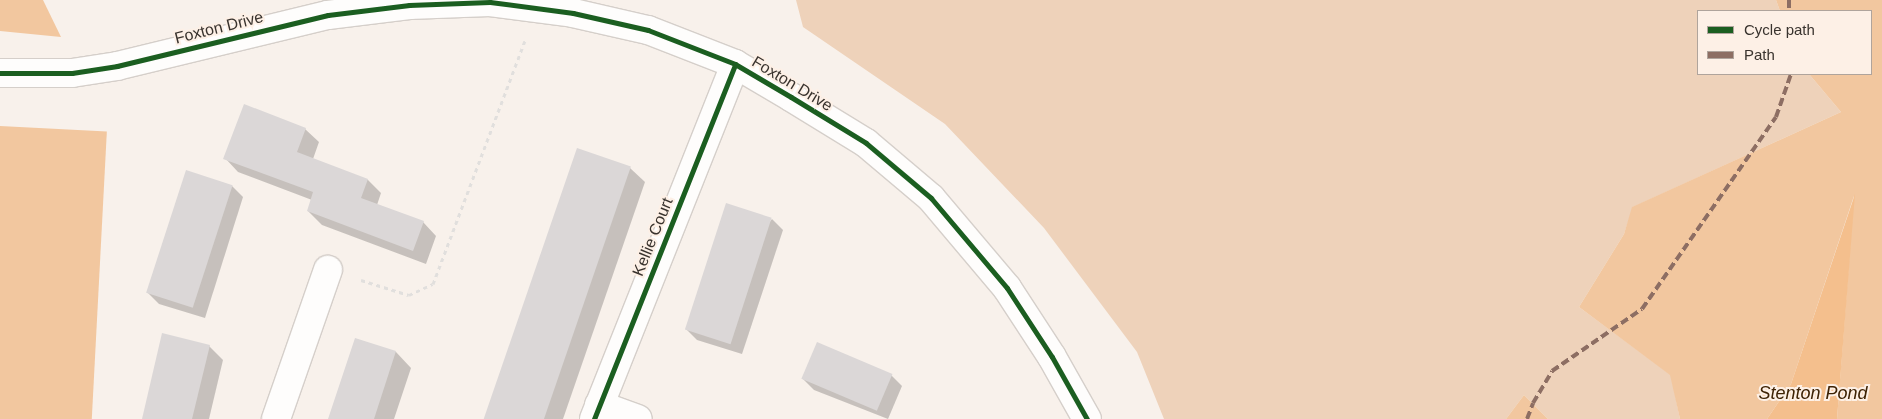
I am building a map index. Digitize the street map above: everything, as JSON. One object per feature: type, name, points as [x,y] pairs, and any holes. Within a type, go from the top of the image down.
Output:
[{"type":"street","name":"Foxton Drive","points":[[0,73],[72,73],[117,66],[328,15],[409,5],[490,2],[573,13],[648,30],[735,64],[866,143],[931,198],[1007,288],[1052,357],[1087,419]]},
{"type":"street","name":"Kellie Court","points":[[638,419],[596,412],[735,64]]},
{"type":"street","points":[[276,419],[328,270]]},
{"type":"path","points":[[328,270],[409,295],[433,284],[526,40]]},
{"type":"shaded area","points":[[0,0],[43,0],[61,37],[0,31]]},
{"type":"shaded area","points":[[796,0],[1776,0],[1780,10],[1697,10],[1697,75],[1810,75],[1841,112],[1633,207],[1624,234],[1579,307],[1671,375],[1680,419],[1548,419],[1524,395],[1506,419],[1164,419],[1137,352],[1044,228],[945,124],[803,27]]},
{"type":"shaded area","points":[[1776,0],[1882,0],[1882,419],[1837,419],[1854,196],[1791,384],[1767,419],[1680,419],[1670,375],[1579,307],[1624,234],[1632,207],[1841,112],[1810,75],[1872,75],[1872,10],[1780,10]]},
{"type":"shaded area","points":[[0,126],[107,132],[92,419],[0,419]]},
{"type":"shaded area","points":[[1524,395],[1548,419],[1506,419]]},
{"type":"water","name":"Stenton Pond","points":[[1855,194],[1837,419],[1767,419],[1791,384]]},
{"type":"building","points":[[244,104],[306,128],[297,152],[368,179],[361,198],[424,221],[413,251],[307,211],[313,192],[223,159]]},
{"type":"building","points":[[577,148],[631,167],[544,419],[484,419]]},
{"type":"building","points":[[186,170],[233,185],[193,308],[146,293]]},
{"type":"building","points":[[726,203],[772,218],[731,344],[685,329]]},
{"type":"building","points":[[162,333],[210,345],[192,419],[142,419]]},
{"type":"building","points":[[355,338],[396,351],[374,419],[328,419]]},
{"type":"building","points":[[817,342],[892,374],[877,411],[801,379]]},
{"type":"marked path","points":[[1789,0],[1789,10]]},
{"type":"marked path","points":[[1527,419],[1533,403],[1552,371],[1642,309],[1776,117],[1791,75]]},
{"type":"cycle path","points":[[0,73],[72,73],[117,66],[328,15],[409,5],[490,2],[573,13],[648,30],[735,64],[791,97],[866,143],[931,198],[1007,288],[1052,357],[1087,419]]},
{"type":"cycle path","points":[[594,419],[735,64]]}]
